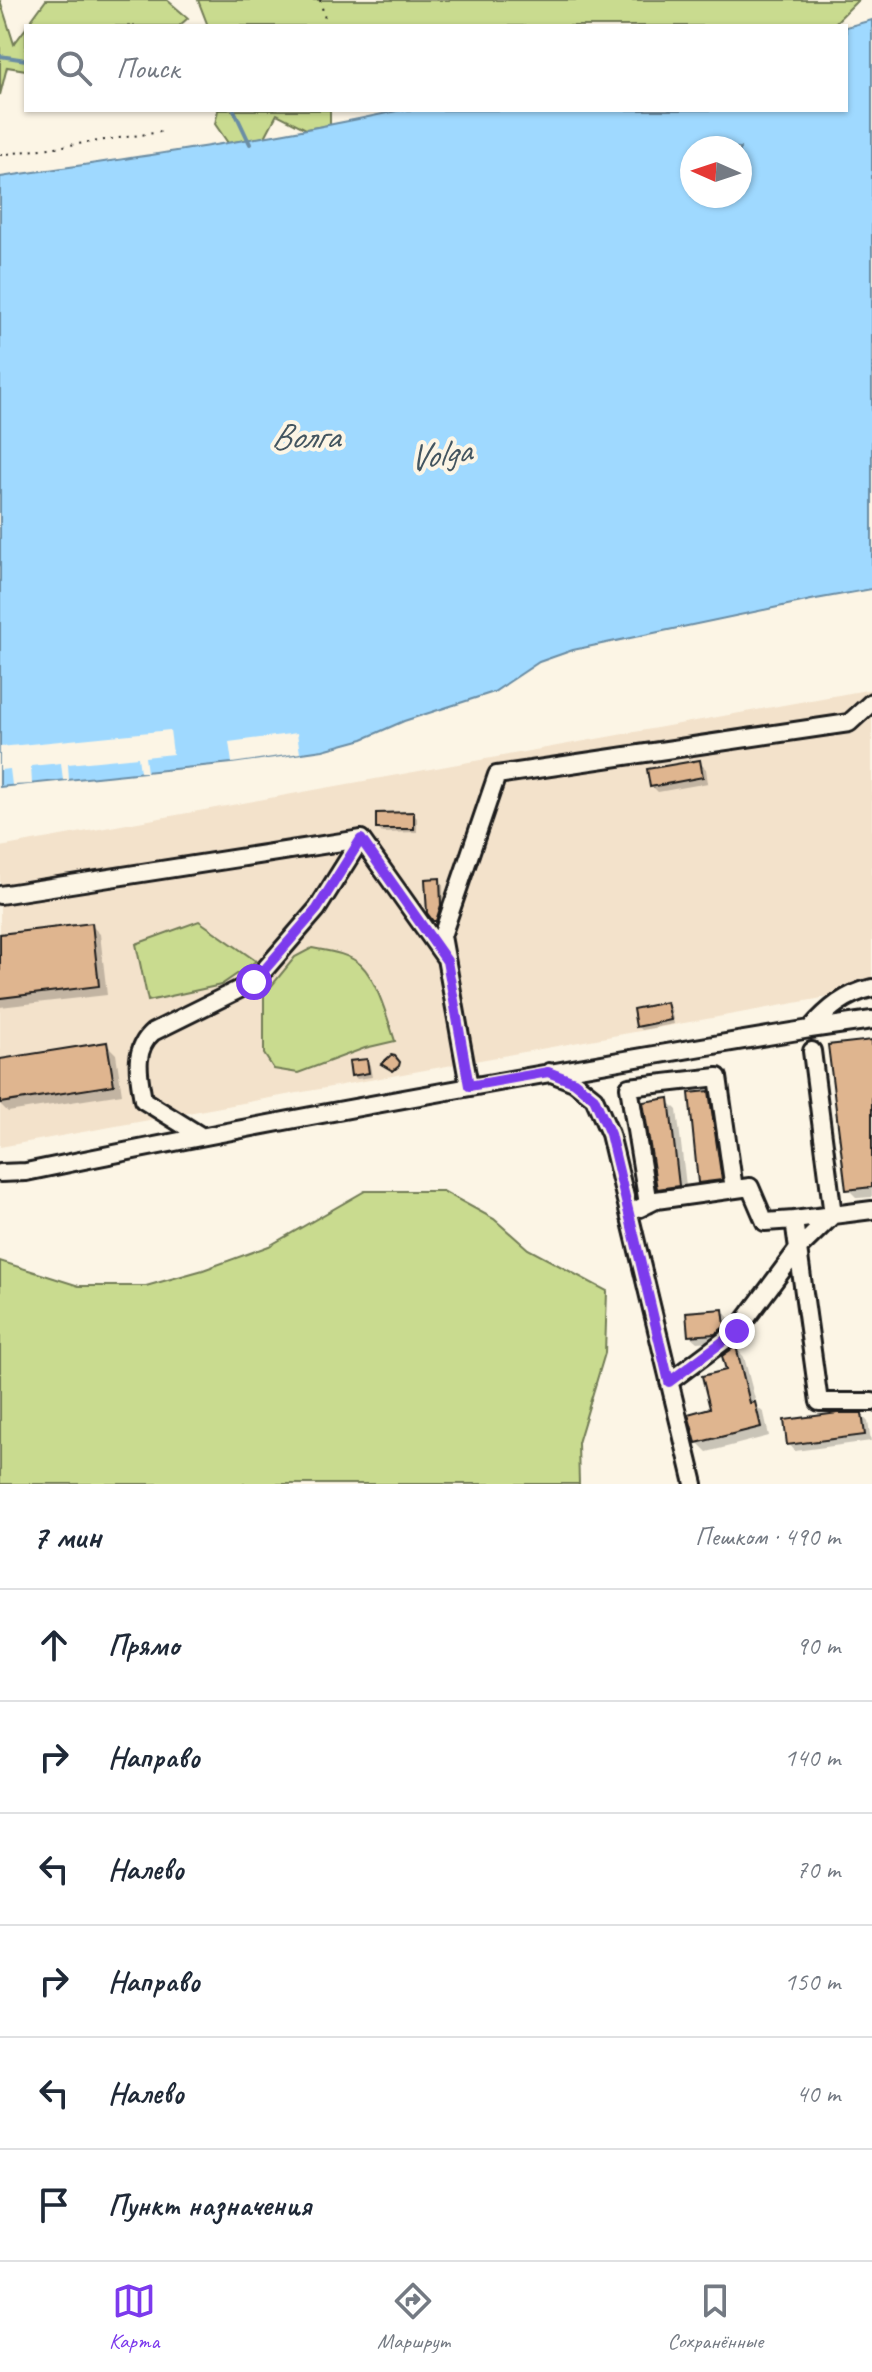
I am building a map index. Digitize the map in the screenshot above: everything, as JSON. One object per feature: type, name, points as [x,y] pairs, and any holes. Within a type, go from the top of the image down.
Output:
[{"type":"street","points":[[469,1086],[442,936],[497,775],[849,723],[872,702]]},
{"type":"street","points":[[361,839],[447,961]]},
{"type":"street","points":[[0,895],[361,839]]},
{"type":"street","points":[[201,1136],[143,1100],[137,1064],[144,1040],[153,1032],[254,982],[317,909],[361,839]]},
{"type":"street","points":[[810,1029],[830,1008],[856,992],[872,988]]},
{"type":"street","points":[[0,1173],[26,1172],[201,1136],[548,1072],[872,1020]]},
{"type":"street","points":[[812,1051],[833,1215]]},
{"type":"street","points":[[548,1072],[574,1082],[594,1098],[610,1134],[694,1484]]},
{"type":"street","points":[[648,1204],[629,1087],[718,1077],[734,1189]]},
{"type":"street","points":[[629,1214],[656,1200],[750,1187],[765,1222],[872,1210]]},
{"type":"street","points":[[669,1382],[737,1331],[798,1249],[833,1215]]},
{"type":"street","points":[[794,1220],[819,1402],[872,1402]]},
{"type":"path","points":[[320,0],[326,24]]},
{"type":"path","points":[[0,155],[161,132]]},
{"type":"shaded area","points":[[872,689],[872,989],[0,1147],[0,847]]},
{"type":"green space","points":[[0,0],[14,44],[24,31],[24,70],[7,67],[0,95]]},
{"type":"green space","points":[[46,0],[167,0],[188,18],[181,24],[28,24]]},
{"type":"green space","points":[[198,0],[858,0],[834,24],[207,24]]},
{"type":"green space","points":[[218,112],[330,112],[330,125],[306,129],[277,114],[265,137],[228,143],[215,124]]},
{"type":"green space","points":[[199,921],[256,961],[221,985],[148,1001],[136,944]]},
{"type":"green space","points":[[312,948],[344,955],[361,965],[377,990],[395,1041],[365,1048],[298,1073],[274,1069],[264,1054],[264,995],[295,957]]},
{"type":"green space","points":[[365,1191],[443,1191],[494,1219],[528,1249],[607,1291],[605,1353],[578,1443],[579,1484],[0,1484],[0,1261],[79,1286],[146,1286],[203,1270],[269,1246]]},
{"type":"water","name":"Волга","points":[[872,20],[872,589],[573,650],[539,662],[494,692],[404,721],[363,739],[323,750],[232,763],[0,787],[0,177],[251,139],[391,112],[848,112],[848,26]]},
{"type":"pier","points":[[170,730],[173,754],[145,757],[147,772],[140,772],[138,757],[68,764],[69,780],[63,780],[61,763],[31,766],[32,784],[12,785],[10,769],[0,770],[0,747]]},
{"type":"pier","points":[[297,733],[300,753],[232,763],[229,742]]},
{"type":"building","points":[[700,760],[703,777],[650,787],[647,769]]},
{"type":"building","points":[[414,812],[414,829],[376,829],[376,813]]},
{"type":"building","points":[[440,878],[441,905],[436,921],[433,921],[427,913],[425,879]]},
{"type":"building","points":[[92,923],[99,986],[0,998],[0,934]]},
{"type":"building","points":[[667,1002],[671,1020],[636,1027],[633,1009]]},
{"type":"building","points":[[872,1040],[872,1187],[846,1190],[828,1045]]},
{"type":"building","points":[[107,1042],[114,1085],[0,1103],[0,1059]]},
{"type":"building","points":[[391,1055],[400,1062],[393,1071],[381,1064]]},
{"type":"building","points":[[367,1059],[369,1073],[351,1076],[349,1061]]},
{"type":"building","points":[[709,1091],[722,1180],[698,1183],[689,1093]]},
{"type":"building","points":[[669,1098],[679,1186],[657,1189],[643,1102]]},
{"type":"building","points":[[723,1309],[725,1326],[715,1334],[688,1336],[686,1312]]},
{"type":"building","points":[[736,1346],[750,1403],[755,1402],[761,1427],[696,1443],[688,1414],[710,1408],[702,1376],[726,1370],[722,1356]]},
{"type":"building","points":[[862,1413],[865,1435],[787,1445],[784,1420]]},
{"type":"waterway","points":[[0,56],[24,60]]},
{"type":"waterway","points":[[235,112],[250,144]]},
{"type":"route","points":[[254,982],[317,909],[361,839],[447,961],[469,1086],[548,1072],[574,1082],[594,1098],[610,1134],[669,1382],[737,1331]]},
{"type":"water label","name":"Volga","points":[[439,454]]}]
